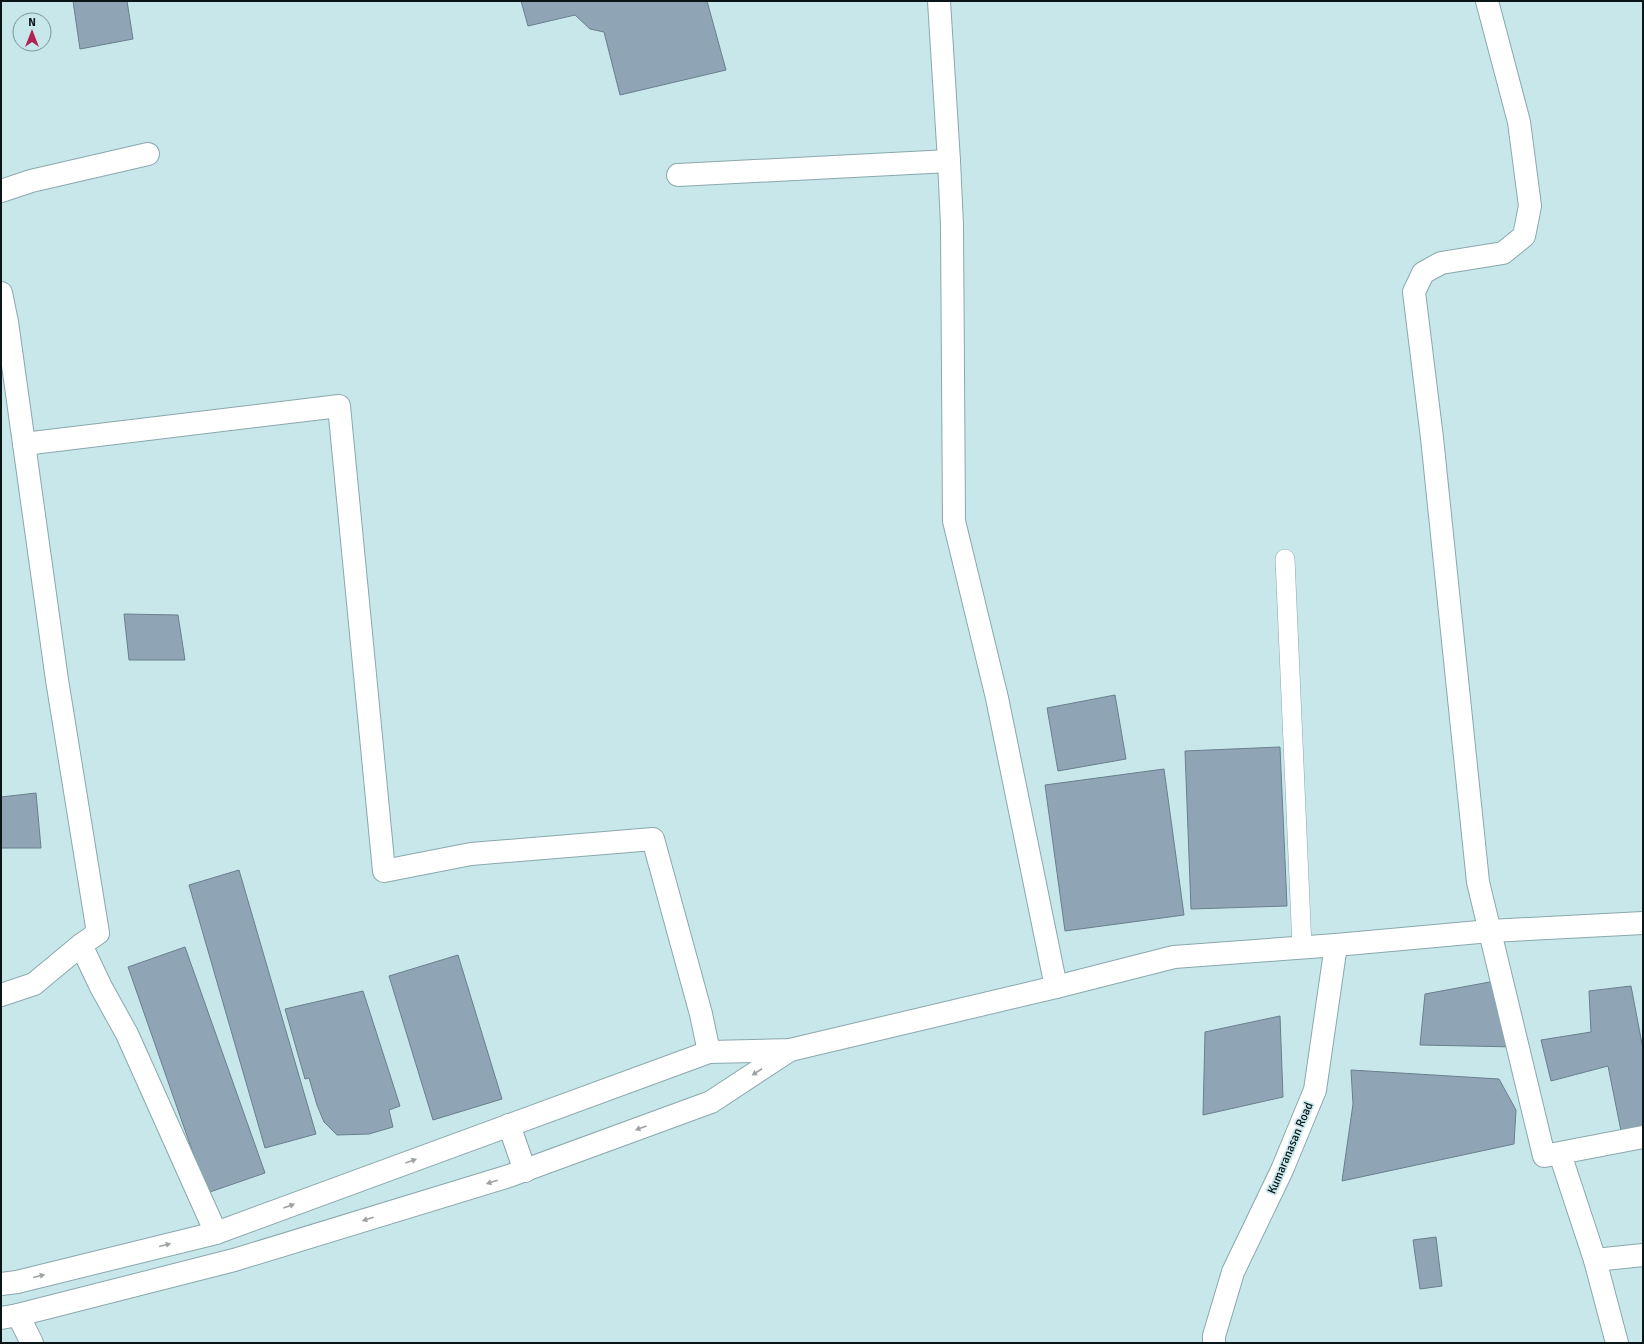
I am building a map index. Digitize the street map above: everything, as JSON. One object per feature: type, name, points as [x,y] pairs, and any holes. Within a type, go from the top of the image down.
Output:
[{"type":"street","points":[[939,1],[950,161],[952,225],[954,521],[997,698],[1056,988]]},
{"type":"street","points":[[1487,1],[1519,122],[1530,206],[1524,236],[1503,253],[1441,263],[1423,273],[1414,292],[1432,438],[1478,882],[1544,1156],[1643,1137]]},
{"type":"street","points":[[1,191],[30,181],[148,154]]},
{"type":"street","points":[[678,175],[950,161]]},
{"type":"street","points":[[1,293],[7,322],[57,680],[98,933],[81,945],[34,984],[1,995]]},
{"type":"street","points":[[24,444],[339,406],[384,871],[471,854],[653,839],[701,1014],[708,1052]]},
{"type":"street","points":[[1,1284],[25,1280],[216,1233],[708,1052],[790,1050],[1056,988],[1174,957],[1336,945],[1490,931],[1643,923]]},
{"type":"street","points":[[81,945],[101,987],[127,1034],[216,1233]]},
{"type":"street","name":"Kumaranasan Road","points":[[1214,1343],[1214,1336],[1233,1272],[1282,1170],[1315,1090],[1336,945]]},
{"type":"street","points":[[32,1343],[10,1317],[234,1260],[525,1171],[711,1102],[790,1050]]},
{"type":"street","points":[[509,1125],[525,1171]]},
{"type":"street","points":[[1560,1154],[1595,1260],[1617,1343]]},
{"type":"street","points":[[1595,1260],[1643,1255]]},
{"type":"lane","points":[[1285,559],[1302,947]]},
{"type":"building","points":[[73,1],[127,1],[133,39],[80,49]]},
{"type":"building","points":[[521,1],[707,1],[726,70],[620,95],[604,32],[590,29],[575,15],[528,26]]},
{"type":"building","points":[[124,614],[178,615],[185,660],[129,660]]},
{"type":"building","points":[[1115,695],[1126,759],[1058,771],[1047,708]]},
{"type":"building","points":[[1280,747],[1287,906],[1191,909],[1185,751]]},
{"type":"building","points":[[1164,769],[1184,915],[1065,931],[1045,785]]},
{"type":"building","points":[[36,793],[41,848],[1,848],[1,797]]},
{"type":"building","points":[[239,870],[316,1134],[265,1148],[189,885]]},
{"type":"building","points":[[185,947],[265,1173],[207,1193],[128,967]]},
{"type":"building","points":[[458,955],[502,1099],[433,1120],[389,976]]},
{"type":"building","points":[[1495,981],[1516,1047],[1420,1045],[1425,994]]},
{"type":"building","points":[[1631,986],[1643,1049],[1643,1126],[1621,1131],[1608,1066],[1551,1081],[1541,1040],[1591,1032],[1589,991]]},
{"type":"building","points":[[363,991],[400,1106],[389,1110],[393,1127],[369,1134],[337,1135],[324,1122],[309,1078],[305,1079],[285,1009]]},
{"type":"building","points":[[1280,1016],[1283,1097],[1203,1115],[1205,1032]]},
{"type":"building","points":[[1351,1070],[1499,1079],[1516,1110],[1514,1144],[1342,1181],[1353,1104]]},
{"type":"building","points":[[1436,1237],[1442,1286],[1420,1289],[1413,1240]]}]
